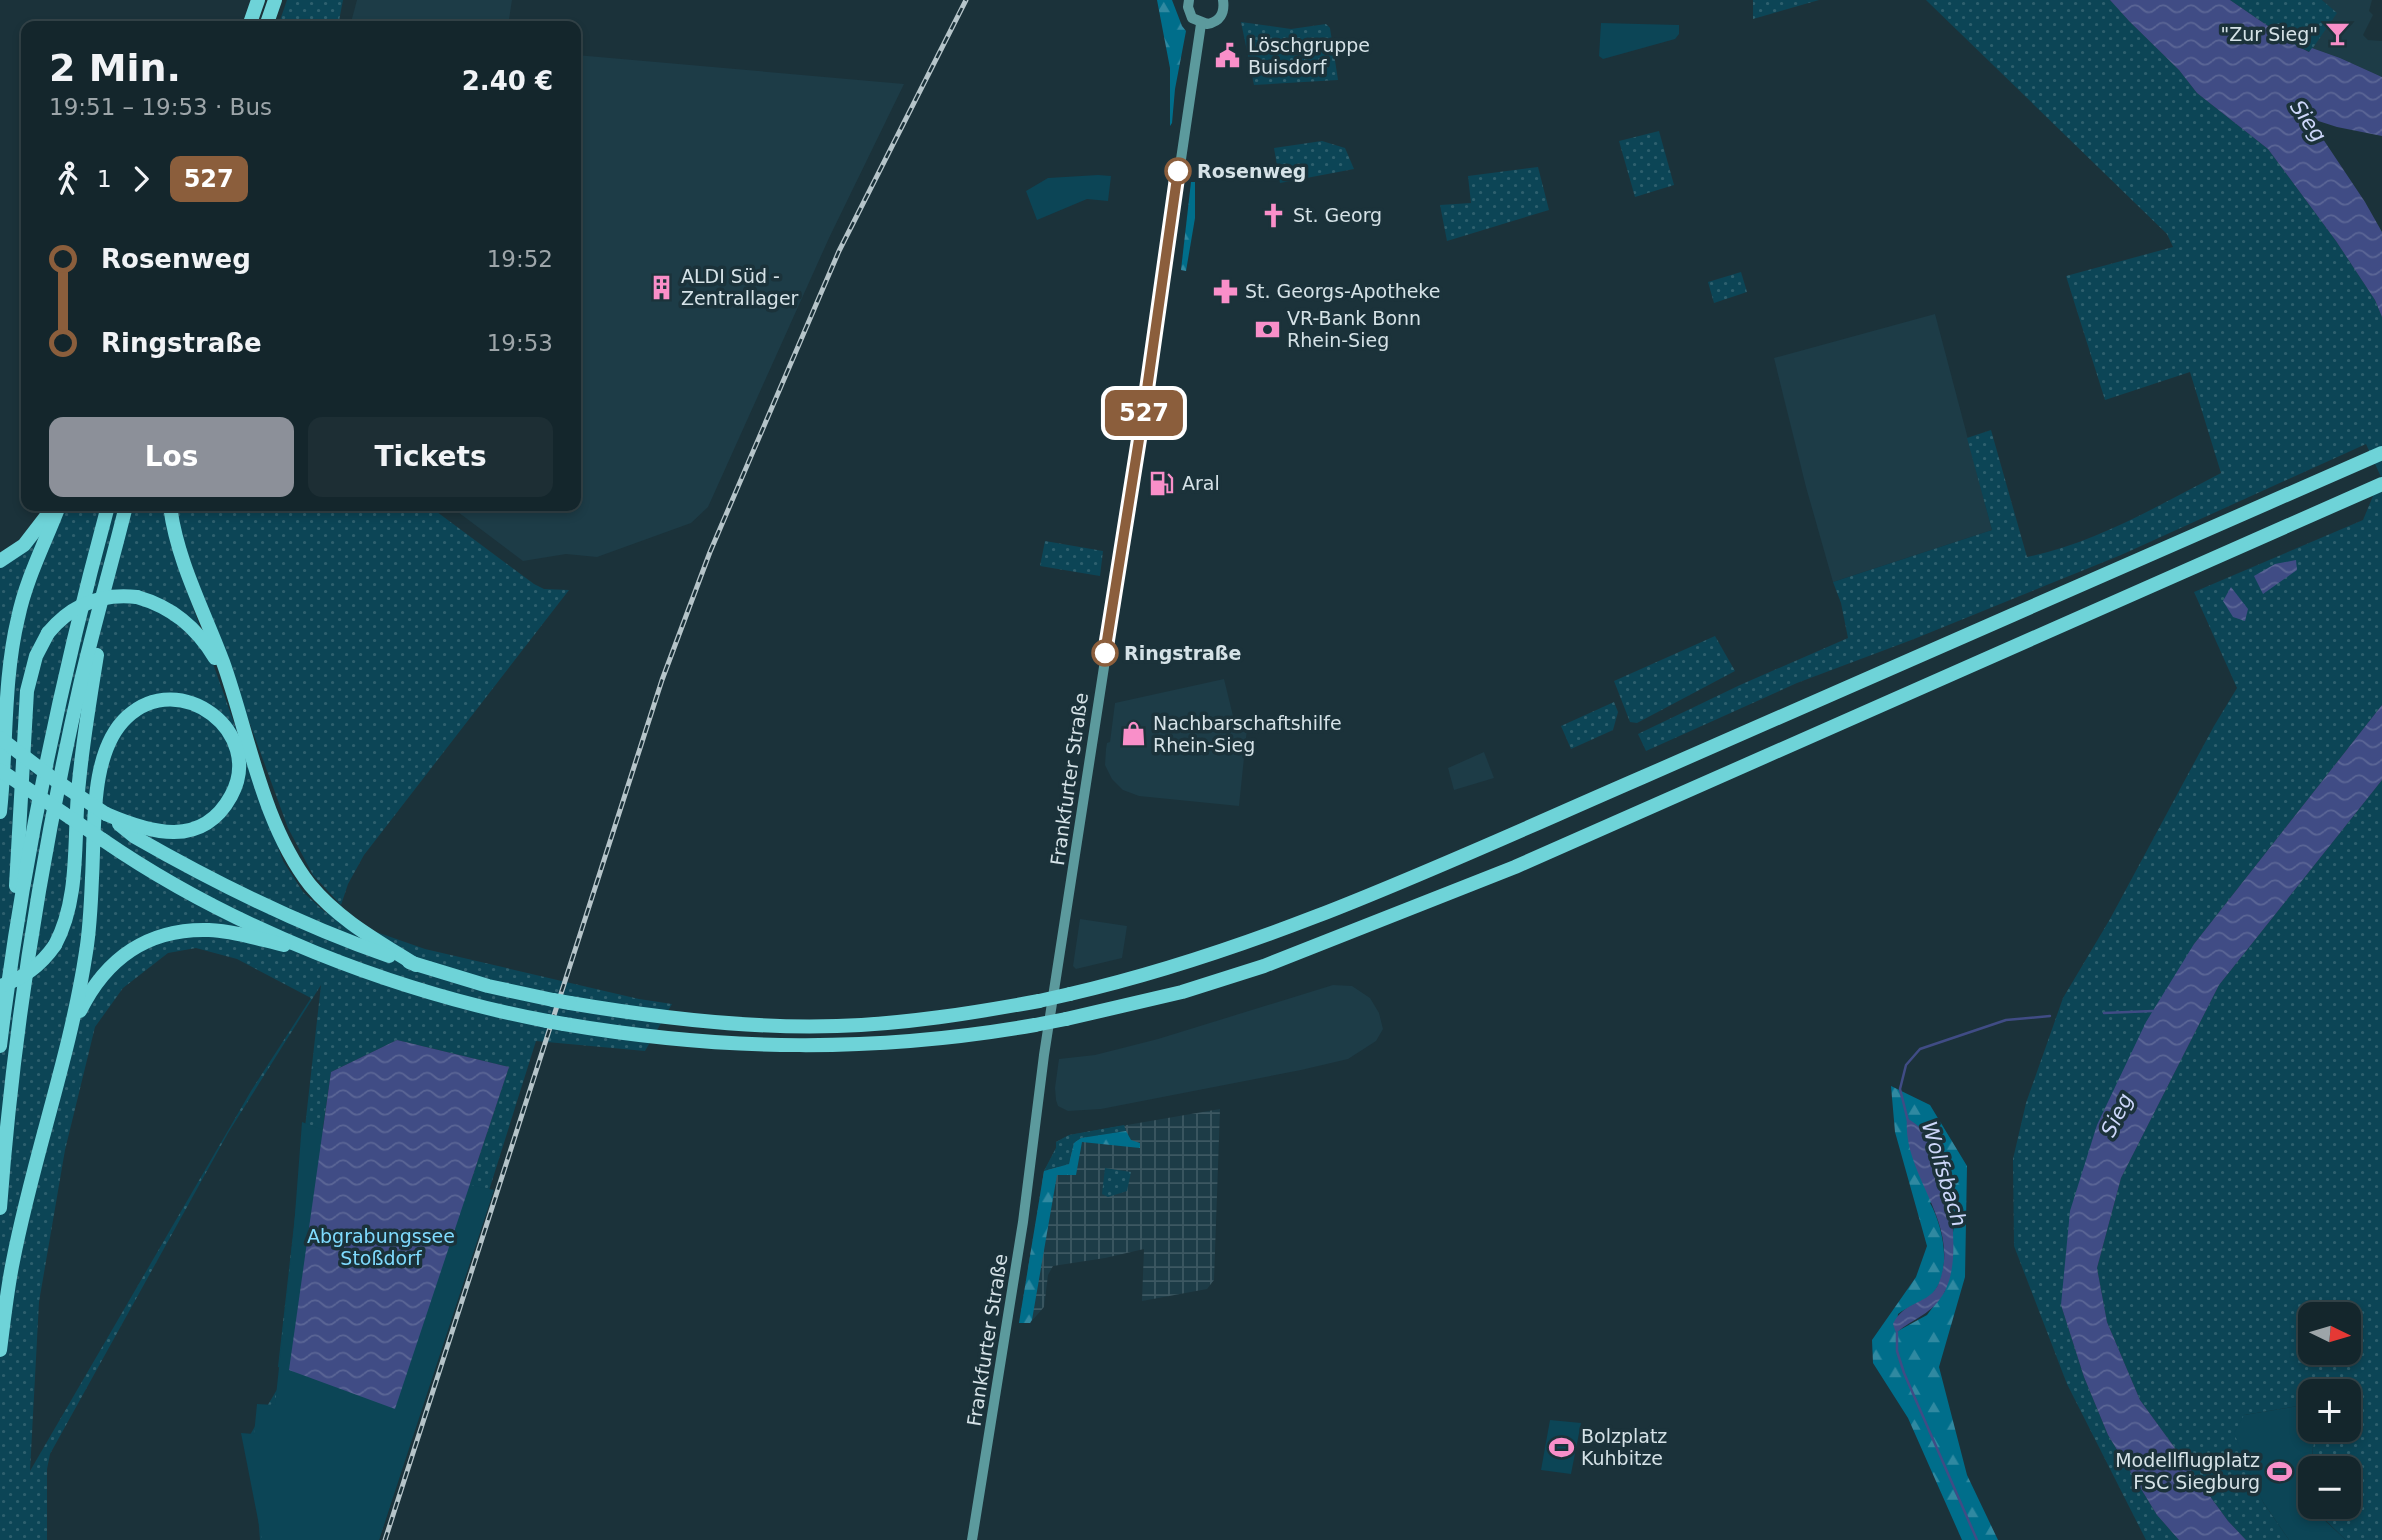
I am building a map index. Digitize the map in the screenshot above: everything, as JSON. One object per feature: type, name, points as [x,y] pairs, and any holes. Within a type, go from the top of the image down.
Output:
[{"type":"highway","points":[[251,21],[258,0]]},
{"type":"highway","points":[[268,21],[275,0]]},
{"type":"highway","points":[[0,738],[135,837],[191,869],[246,898],[324,932],[416,965],[488,986],[624,1012],[775,1026],[838,1026],[916,1020],[1070,994],[1175,966],[1322,914],[1434,868],[2382,453]]},
{"type":"highway","points":[[0,770],[149,872],[183,890],[315,952],[441,995],[547,1021],[674,1039],[795,1046],[918,1041],[1035,1026],[1182,992],[1264,966],[1515,867],[2382,484]]},
{"type":"highway","points":[[0,561],[23,544],[52,511]]},
{"type":"highway","points":[[0,812],[8,679],[18,616],[54,511]]},
{"type":"highway","points":[[0,1046],[12,953],[51,748],[107,511]]},
{"type":"highway","points":[[0,1208],[13,1064],[35,912],[81,684],[125,511]]},
{"type":"highway","points":[[171,511],[179,548],[231,687],[279,833],[302,874],[333,909],[354,926],[416,965]]},
{"type":"highway","points":[[0,986],[30,972],[44,960],[63,928],[71,892],[85,732],[110,571]]},
{"type":"highway","points":[[12,953],[27,691],[36,656],[48,632],[62,618],[88,602],[107,597],[137,597],[169,609],[188,624],[204,642],[231,687]]},
{"type":"highway","points":[[0,1350],[13,1261],[69,1038],[86,952],[98,782],[108,744],[115,730],[138,708],[164,700],[190,702],[203,707],[225,727],[234,742],[238,774],[234,791],[226,806],[216,816],[203,825],[177,833],[141,828],[106,814]]},
{"type":"highway","points":[[69,1038],[87,995],[103,973],[123,955],[158,937],[192,930],[210,930],[315,952]]},
{"type":"main road","points":[[1188,0],[1192,18],[1201,24],[1212,23],[1220,17],[1223,0]]},
{"type":"main road","name":"Frankfurter Straße","points":[[972,1540],[1023,1222],[1044,1055],[1201,24]]},
{"type":"shaded area","points":[[357,0],[512,0],[509,21],[351,21]]},
{"type":"shaded area","points":[[2322,0],[2372,0],[2369,11],[2373,15],[2363,35],[2368,40],[2382,41],[2382,77],[2312,48],[2336,13]]},
{"type":"shaded area","points":[[581,55],[904,84],[829,238],[708,507],[691,523],[597,557],[566,554],[523,561],[457,511],[581,511]]},
{"type":"shaded area","points":[[1935,314],[1992,530],[1833,582],[1774,358]]},
{"type":"shaded area","points":[[1224,679],[1234,720],[1248,719],[1239,806],[1139,796],[1123,790],[1112,779],[1105,765],[1115,703]]},
{"type":"shaded area","points":[[1484,752],[1494,778],[1454,790],[1448,768]]},
{"type":"shaded area","points":[[1080,919],[1127,926],[1122,958],[1076,969],[1073,966]]},
{"type":"shaded area","points":[[1333,985],[1352,986],[1370,998],[1379,1013],[1383,1029],[1376,1041],[1348,1059],[1101,1109],[1068,1111],[1058,1106],[1055,1088],[1059,1059],[1095,1055],[1158,1039]]},
{"type":"shaded area","points":[[1220,1109],[1214,1280],[1207,1289],[1142,1301],[1144,1249],[1053,1266],[1048,1275],[1044,1307],[1030,1323],[1019,1323],[1044,1171],[1056,1148],[1056,1142],[1069,1135]]},
{"type":"green space","points":[[287,0],[343,0],[339,21],[280,21]]},
{"type":"green space","points":[[1157,0],[1172,0],[1186,31],[1170,126],[1170,68]]},
{"type":"green space","points":[[1753,0],[1819,0],[1753,19]]},
{"type":"green space","points":[[1926,0],[2110,0],[2179,70],[2197,93],[2268,149],[2336,241],[2375,300],[2382,317],[2382,705],[2194,944],[2061,1305],[2084,1377],[2108,1435],[2157,1515],[2179,1540],[2146,1540],[2067,1384],[2014,1246],[2013,1159],[2026,1103],[2063,998],[2110,919],[2237,688],[2194,592],[2363,520],[2381,477],[2366,444],[2121,555],[1797,683],[1646,751],[1638,734],[1740,685],[1848,638],[1841,603],[1833,582],[1992,530],[1967,438],[1991,430],[2027,557],[2053,551],[2102,533],[2221,473],[2190,372],[2105,400],[2066,276],[2173,247],[2167,234]]},
{"type":"green space","points":[[2230,0],[2322,0],[2337,13],[2310,52]]},
{"type":"green space","points":[[1241,22],[1291,29],[1326,24],[1330,28],[1338,80],[1254,85]]},
{"type":"green space","points":[[1601,23],[1679,25],[1679,34],[1675,39],[1603,59],[1599,56]]},
{"type":"green space","points":[[1659,131],[1674,185],[1635,197],[1619,141]]},
{"type":"green space","points":[[1322,141],[1345,148],[1354,169],[1280,183],[1274,148]]},
{"type":"green space","points":[[1538,167],[1549,210],[1447,241],[1440,205],[1471,203],[1468,176]]},
{"type":"green space","points":[[1111,176],[1108,201],[1087,199],[1037,220],[1026,191],[1048,178]]},
{"type":"green space","points":[[1191,182],[1195,182],[1195,218],[1186,271],[1181,270]]},
{"type":"green space","points":[[1741,272],[1747,292],[1714,303],[1708,282]]},
{"type":"green space","points":[[57,511],[166,511],[172,548],[283,861],[303,892],[325,912],[425,949],[639,999],[672,1004],[645,1051],[536,1041],[379,1540],[260,1540],[254,1464],[247,1440],[288,1371],[278,1367],[321,985],[228,1133],[50,1454],[47,1469],[47,1540],[0,1540],[0,565]],"holes":[[[196,948],[237,959],[311,998],[251,1091],[30,1471],[39,1302],[65,1150],[95,1027],[123,988],[168,953]],[[397,1040],[509,1067],[395,1409],[288,1370],[331,1072]]]},
{"type":"green space","points":[[176,511],[436,511],[534,584],[544,589],[569,590],[364,855],[348,884],[341,905],[313,875],[288,828],[183,541]]},
{"type":"green space","points":[[1045,541],[1103,551],[1100,576],[1040,566]]},
{"type":"green space","points":[[1715,636],[1735,671],[1637,723],[1630,722],[1614,681]]},
{"type":"green space","points":[[1614,702],[1618,712],[1613,730],[1571,749],[1561,726]]},
{"type":"green space","points":[[2382,780],[2382,1540],[2346,1540],[2324,1519],[2361,1519],[2361,1456],[2312,1456],[2314,1442],[2361,1442],[2361,1379],[2298,1379],[2298,1406],[2244,1415],[2263,1502],[2289,1540],[2246,1540],[2228,1521],[2140,1400],[2107,1322],[2097,1268],[2121,1178],[2219,985]]},
{"type":"green space","points":[[1891,1086],[1930,1105],[1967,1166],[1965,1277],[1939,1367],[1967,1475],[1998,1540],[1962,1540],[1908,1418],[1873,1363],[1872,1340],[1916,1277],[1927,1246],[1895,1132]],"holes":[[[1953,1188],[1954,1225],[1945,1291],[1927,1315],[1896,1332],[1898,1314],[1930,1296],[1938,1285],[1942,1274],[1944,1249],[1939,1224],[1930,1203]]]},
{"type":"green space","name":"Abgrabungssee Stoßdorf","points":[[302,1122],[471,1185],[494,1190],[379,1540],[262,1540],[241,1433],[254,1434],[257,1404],[275,1405]]},
{"type":"green space","points":[[1124,1125],[1126,1131],[1081,1138],[1074,1143],[1069,1164],[1044,1171],[1056,1148],[1056,1142],[1069,1135]]},
{"type":"green space","points":[[1126,1131],[1131,1140],[1140,1143],[1140,1148],[1082,1142],[1076,1175],[1057,1175],[1032,1320],[1030,1323],[1019,1323],[1044,1171],[1069,1164],[1074,1143],[1081,1138]]},
{"type":"green space","points":[[1105,1168],[1131,1172],[1127,1191],[1108,1197],[1102,1194]]},
{"type":"green space","name":"Modellflugplatz FSC Siegburg","points":[[2298,1406],[2298,1442],[2314,1442],[2312,1456],[2298,1456],[2298,1519],[2323,1519],[2346,1540],[2289,1540],[2263,1502],[2234,1433],[2244,1415]]},
{"type":"green space","name":"Bolzplatz Kuhbitze","points":[[1550,1420],[1581,1423],[1571,1474],[1541,1470]]},
{"type":"water","name":"Sieg","points":[[2110,0],[2230,0],[2297,46],[2309,52],[2312,48],[2340,58],[2382,77],[2382,136],[2309,118],[2382,232],[2382,317],[2375,300],[2336,241],[2268,149],[2197,93],[2179,70]]},
{"type":"water","points":[[2296,560],[2297,570],[2263,594],[2254,576],[2275,564]]},
{"type":"water","points":[[2231,587],[2248,609],[2245,621],[2233,617],[2223,601]]},
{"type":"water","name":"Sieg","points":[[2382,705],[2382,780],[2219,985],[2121,1178],[2097,1268],[2107,1322],[2140,1400],[2228,1521],[2246,1540],[2179,1540],[2157,1515],[2108,1435],[2084,1377],[2061,1305],[2070,1211],[2097,1125],[2146,1022],[2194,944]]},
{"type":"water","name":"Abgrabungssee Stoßdorf","points":[[397,1040],[509,1067],[395,1409],[289,1370],[331,1072]]},
{"type":"water","points":[[1907,1118],[1932,1139],[1950,1172],[1953,1259],[1949,1281],[1940,1299],[1929,1311],[1896,1333],[1893,1324],[1898,1316],[1935,1290],[1944,1261],[1938,1219],[1913,1160]]},
{"type":"waterway","name":"Wolfsbach","points":[[2104,1013],[2153,1011]]},
{"type":"waterway","name":"Wolfsbach","points":[[1908,1121],[1900,1089],[1906,1065],[1920,1049],[2006,1020],[2050,1016]]},
{"type":"waterway","name":"Wolfsbach","points":[[1897,1333],[1897,1351],[1904,1373],[1977,1540]]},
{"type":"railway","points":[[385,1540],[662,680],[710,552],[839,251],[966,0]]},
{"type":"bus line","name":"527","points":[[1105,653],[1178,171]]},
{"type":"place","name":"\"Zur Sieg\"","points":[[2338,34]]},
{"type":"place","name":"Löschgruppe Buisdorf","points":[[1228,56]]},
{"type":"place","name":"Rosenweg","points":[[1178,171]]},
{"type":"place","name":"St. Georg","points":[[1273,215]]},
{"type":"place","name":"ALDI Süd - Zentrallager","points":[[661,287]]},
{"type":"place","name":"St. Georgs-Apotheke","points":[[1225,291]]},
{"type":"place","name":"VR-Bank Bonn Rhein-Sieg","points":[[1267,329]]},
{"type":"place","name":"Aral","points":[[1162,483]]},
{"type":"place","name":"Ringstraße","points":[[1105,653]]},
{"type":"place","name":"Nachbarschaftshilfe Rhein-Sieg","points":[[1133,734]]},
{"type":"place","name":"Bolzplatz Kuhbitze","points":[[1561,1447]]},
{"type":"place","name":"Modellflugplatz FSC Siegburg","points":[[2280,1471]]}]
